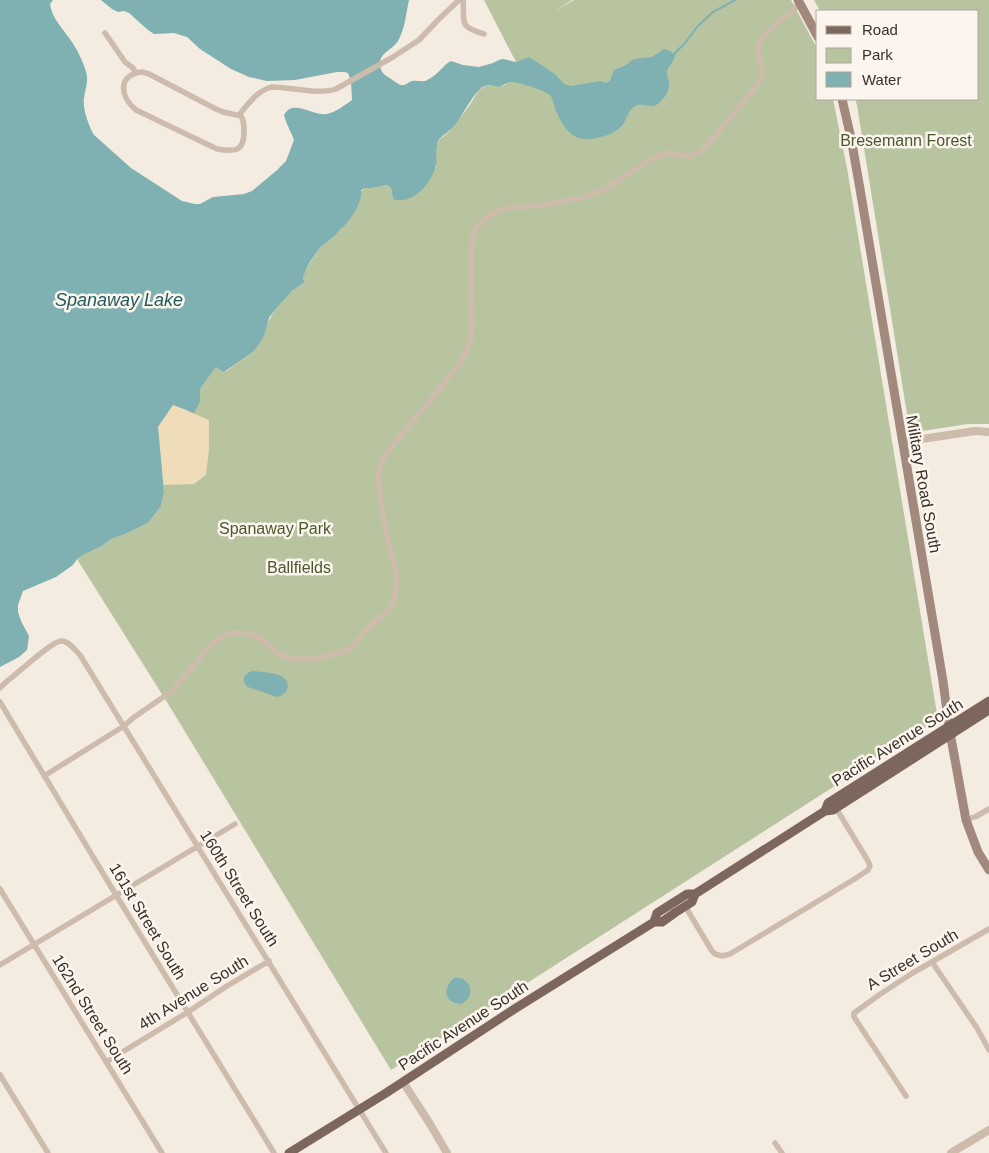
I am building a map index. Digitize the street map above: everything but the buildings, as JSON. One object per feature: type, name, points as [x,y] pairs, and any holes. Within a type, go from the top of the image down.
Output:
[{"type":"main road","points":[[799,2],[816,33]]},
{"type":"main road","name":"Military Road South","points":[[842,100],[854,155],[966,820],[978,852],[989,870]]},
{"type":"main road","name":"Pacific Avenue South","points":[[289,1153],[360,1110],[516,1008],[654,922],[662,922],[692,902],[696,894],[826,811],[833,810],[950,731],[989,701]]},
{"type":"main road","name":"Pacific Avenue South","points":[[826,811],[828,803],[989,710]]},
{"type":"main road","name":"Pacific Avenue South","points":[[654,922],[657,913],[687,894],[696,894]]},
{"type":"street","points":[[240,115],[255,96],[271,87],[328,91],[336,89],[419,40],[459,0]]},
{"type":"street","points":[[463,0],[465,25],[470,30],[484,34]]},
{"type":"street","points":[[44,776],[124,726],[172,691],[210,646],[228,634],[245,633],[255,636],[276,652],[288,658],[296,660],[315,659],[342,652],[352,647],[366,630],[388,611],[394,601],[396,572],[386,535],[378,489],[379,471],[384,457],[458,366],[467,351],[472,332],[472,244],[476,229],[488,216],[500,209],[544,205],[586,197],[605,189],[654,157],[667,153],[689,156],[698,153],[711,141],[760,81],[762,74],[758,47],[762,37],[795,8],[799,2]]},
{"type":"street","points":[[105,34],[125,62],[134,68],[136,73]]},
{"type":"street","points":[[142,72],[223,112],[240,115],[244,123],[244,139],[241,146],[231,151],[217,150],[136,110],[130,105],[124,95],[124,88],[127,78],[142,72]]},
{"type":"street","points":[[902,442],[975,431],[989,432]]},
{"type":"street","name":"160th Street South","points":[[0,688],[53,643],[61,640],[66,642],[80,654],[386,1153]]},
{"type":"street","name":"161st Street South","points":[[0,702],[274,1153]]},
{"type":"street","points":[[685,906],[712,951],[720,956],[725,956],[854,880],[868,870],[870,866],[836,808]]},
{"type":"street","points":[[966,820],[989,809]]},
{"type":"street","points":[[0,965],[235,824]]},
{"type":"street","name":"162nd Street South","points":[[0,890],[162,1153]]},
{"type":"street","name":"A Street South","points":[[906,1096],[854,1016],[854,1013],[932,962],[989,929]]},
{"type":"street","name":"4th Avenue South","points":[[106,1062],[269,961]]},
{"type":"street","points":[[932,962],[977,1028],[989,1050]]},
{"type":"street","points":[[0,1075],[48,1153]]},
{"type":"street","points":[[403,1082],[447,1153]]},
{"type":"street","points":[[952,1153],[989,1130]]},
{"type":"street","points":[[776,1143],[782,1153]]},
{"type":"green space","points":[[484,0],[572,0],[555,11],[574,0],[791,0],[816,46],[816,100],[833,100],[847,168],[938,720],[391,1070],[170,707],[77,559],[111,539],[148,523],[161,506],[164,492],[158,431],[200,402],[200,390],[216,366],[225,372],[253,352],[265,333],[267,324],[275,310],[292,291],[305,282],[303,279],[304,273],[313,258],[321,247],[341,229],[361,191],[366,188],[387,185],[391,188],[393,199],[436,167],[436,146],[440,139],[450,131],[479,90],[486,86],[495,85],[500,87],[511,82],[516,62]]},
{"type":"green space","name":"Bresemann Forest","points":[[814,0],[989,0],[989,424],[968,424],[916,432],[909,426],[855,100],[979,100],[979,10],[819,10]]},
{"type":"sand","points":[[173,405],[209,420],[209,449],[206,475],[194,484],[163,485],[158,427]]},
{"type":"water","name":"Spanaway Lake","points":[[0,0],[53,0],[50,4],[54,17],[75,47],[86,72],[87,82],[84,106],[94,135],[131,168],[182,201],[195,204],[200,204],[213,197],[244,194],[252,191],[276,171],[286,161],[294,140],[284,115],[292,108],[321,114],[334,112],[352,100],[351,82],[348,73],[337,72],[295,80],[267,81],[249,77],[231,69],[200,49],[187,37],[174,33],[154,34],[129,13],[124,11],[118,12],[101,0],[409,0],[404,26],[398,41],[383,55],[380,61],[384,74],[401,85],[412,81],[425,81],[434,76],[451,61],[479,67],[503,59],[516,62],[529,57],[555,74],[564,84],[571,86],[600,81],[606,83],[610,81],[614,70],[634,59],[652,57],[664,49],[671,52],[674,57],[667,72],[668,90],[662,100],[653,106],[635,106],[618,130],[594,138],[579,138],[569,132],[562,123],[550,95],[547,93],[514,82],[500,87],[485,86],[475,95],[454,126],[439,140],[436,148],[436,165],[425,187],[413,196],[400,200],[393,199],[391,188],[387,185],[361,190],[360,201],[351,217],[344,227],[320,248],[315,255],[304,275],[303,279],[305,282],[292,291],[269,318],[262,340],[253,352],[224,372],[216,367],[200,390],[200,402],[194,413],[173,405],[158,427],[164,492],[161,506],[148,523],[111,539],[77,559],[73,565],[56,577],[23,591],[18,605],[18,612],[29,636],[27,650],[19,657],[0,667]]},
{"type":"water","points":[[252,671],[281,676],[287,682],[288,688],[284,694],[277,697],[248,687],[244,682],[244,678]]},
{"type":"water","points":[[454,978],[464,980],[470,987],[469,997],[461,1004],[451,1001],[447,995],[446,991]]},
{"type":"waterway","points":[[674,56],[698,26],[713,12],[735,0]]},
{"type":"park label","name":"Spanaway Park","points":[[275,528]]},
{"type":"park label","name":"Ballfields","points":[[299,567]]}]
